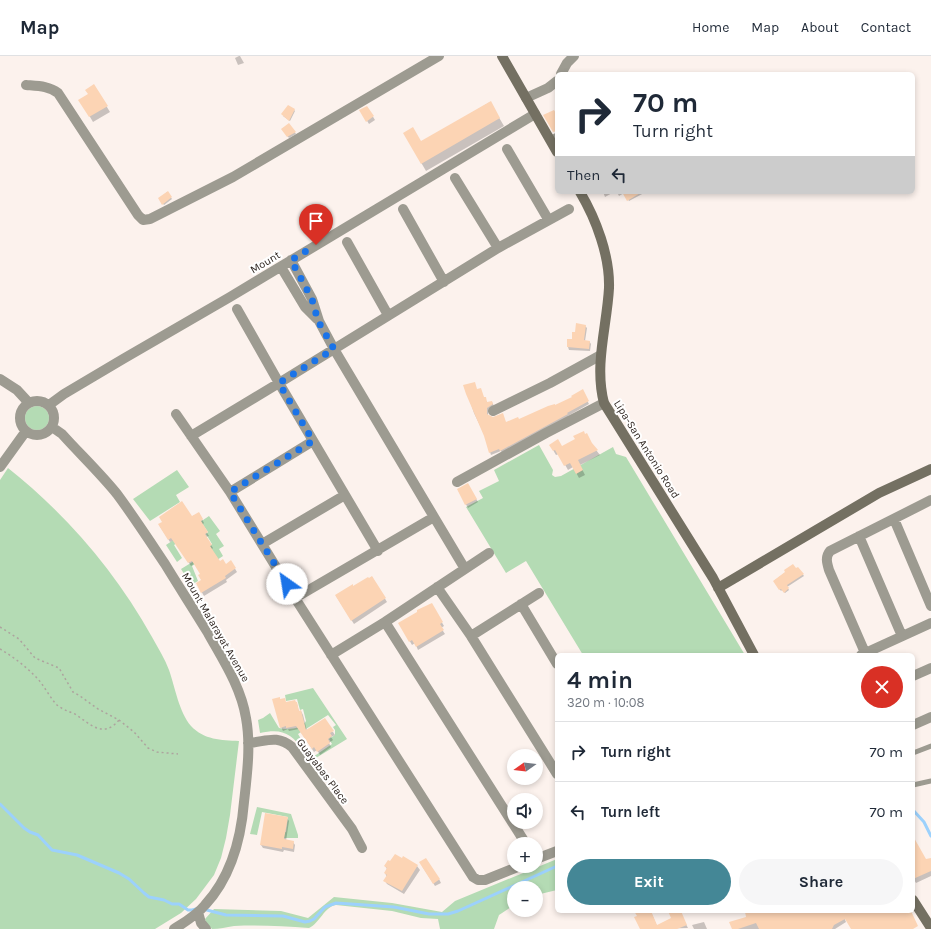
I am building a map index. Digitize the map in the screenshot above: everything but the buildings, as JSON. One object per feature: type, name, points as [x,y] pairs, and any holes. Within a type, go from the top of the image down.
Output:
[{"type":"main road","points":[[502,56],[535,114],[553,137]]},
{"type":"main road","name":"Lipa-San Antonio Road","points":[[581,194],[599,231],[608,269],[609,287],[601,355],[600,388],[604,403],[718,588],[753,653]]},
{"type":"main road","points":[[718,588],[878,493],[931,469]]},
{"type":"main road","points":[[915,903],[931,928]]},
{"type":"street","points":[[26,85],[47,87],[58,93],[138,215],[143,220],[150,219],[233,177],[439,56]]},
{"type":"street","points":[[562,72],[567,63],[574,56]]},
{"type":"street","points":[[526,98],[548,88],[555,83]]},
{"type":"street","name":"Mount","points":[[49,405],[64,394],[207,311],[535,114]]},
{"type":"street","points":[[507,149],[548,219]]},
{"type":"street","points":[[455,178],[498,248]]},
{"type":"street","points":[[403,208],[444,282]]},
{"type":"street","points":[[192,436],[498,248],[568,209]]},
{"type":"street","points":[[347,242],[388,315]]},
{"type":"street","points":[[291,260],[312,299],[318,321]]},
{"type":"street","points":[[281,267],[305,307],[318,321],[465,569]]},
{"type":"street","points":[[237,309],[378,551]]},
{"type":"street","points":[[493,411],[550,383],[601,355]]},
{"type":"street","points":[[0,379],[17,390],[29,403]]},
{"type":"street","points":[[38,400],[49,405],[55,416],[52,427],[46,433],[40,435],[34,435],[26,431],[21,424],[20,417],[23,407],[38,400]]},
{"type":"street","points":[[457,482],[604,403]]},
{"type":"street","points":[[176,414],[230,492],[295,598],[473,877],[478,880],[485,880],[507,871]]},
{"type":"street","name":"Mount Malarayat Avenue","points":[[52,427],[62,434],[116,493],[146,535],[198,616],[240,693],[246,718],[248,744],[243,811],[236,849],[222,883],[201,910],[175,929]]},
{"type":"street","points":[[0,467],[26,431]]},
{"type":"street","points":[[230,492],[313,441]]},
{"type":"street","points":[[262,544],[345,495]]},
{"type":"street","points":[[864,653],[827,563],[827,555],[830,551],[931,500]]},
{"type":"street","points":[[295,598],[434,517]]},
{"type":"street","points":[[894,519],[931,606]]},
{"type":"street","points":[[859,536],[902,636]]},
{"type":"street","points":[[331,655],[489,553]]},
{"type":"street","points":[[437,587],[471,636],[555,771]]},
{"type":"street","points":[[471,636],[539,593]]},
{"type":"street","points":[[521,604],[555,661]]},
{"type":"street","points":[[384,622],[522,837]]},
{"type":"street","points":[[866,653],[931,623]]},
{"type":"street","points":[[915,675],[931,668]]},
{"type":"street","points":[[915,724],[931,718]]},
{"type":"street","name":"Guayabas Place","points":[[248,744],[276,739],[282,740],[292,747],[352,829],[362,848]]},
{"type":"street","points":[[543,856],[555,852]]},
{"type":"street","points":[[201,910],[201,923],[206,929]]},
{"type":"street","points":[[175,929],[189,929]]},
{"type":"lane","points":[[915,752],[931,746]]},
{"type":"lane","points":[[915,785],[931,781]]},
{"type":"path","points":[[0,627],[19,639],[34,658],[59,668],[73,692],[98,710],[119,720],[152,750],[178,754]]},
{"type":"path","points":[[0,649],[34,675],[62,709],[75,714],[98,729],[112,728],[119,720]]},
{"type":"green space","points":[[37,406],[45,410],[49,418],[45,426],[37,430],[29,426],[25,418],[29,410]]},
{"type":"green space","points":[[539,445],[553,470],[552,475],[555,477],[561,476],[613,447],[616,454],[626,457],[744,653],[582,653],[526,561],[506,573],[466,507],[483,498],[479,491],[499,481],[494,470]]},
{"type":"green space","points":[[8,468],[70,525],[106,567],[138,613],[152,637],[169,670],[183,714],[191,726],[196,731],[207,737],[219,740],[239,741],[226,838],[221,858],[214,875],[196,899],[181,913],[155,929],[0,929],[0,480]]},
{"type":"green space","points":[[177,470],[189,487],[176,495],[180,502],[150,521],[133,499]]},
{"type":"green space","points":[[209,516],[220,531],[216,534],[224,546],[219,549],[223,556],[214,562],[210,555],[192,566],[198,581],[191,585],[181,569],[212,550],[210,546],[212,544],[206,534],[208,532],[203,525],[174,545],[182,558],[177,562],[166,545]]},
{"type":"green space","points":[[313,688],[347,739],[311,761],[310,759],[332,744],[329,739],[335,735],[335,730],[333,727],[336,725],[328,715],[298,734],[307,749],[304,751],[295,740],[285,733],[274,731],[260,733],[258,720],[270,713],[279,728],[290,729],[301,726],[306,721],[303,709],[300,710],[297,699],[286,701],[285,695]]},
{"type":"green space","points":[[257,807],[291,814],[298,838],[283,838],[281,831],[286,832],[288,817],[262,812],[257,835],[250,834]]},
{"type":"green space","points":[[555,860],[555,890],[543,893],[543,881],[507,881],[507,910],[499,915],[494,929],[440,929],[438,919],[421,918],[392,911],[336,905],[328,909],[313,926],[309,928],[281,926],[234,926],[212,929],[206,923],[205,919],[214,909],[281,911],[308,918],[334,897],[392,903],[442,912],[455,901],[523,873],[543,873],[543,865]]},
{"type":"waterway","points":[[0,804],[24,828],[38,835],[52,850],[77,855],[119,873],[129,879],[149,897],[164,900],[172,904],[179,904],[188,910],[196,909]]},
{"type":"waterway","points":[[915,812],[924,822],[931,836]]},
{"type":"waterway","points":[[203,909],[226,915],[283,916],[305,922],[314,919],[325,907],[336,903],[394,907],[429,914],[448,914],[458,911],[555,867]]},
{"type":"route","points":[[287,584],[230,492],[313,441],[279,383],[334,349],[318,321],[312,299],[291,260],[316,245]]}]
